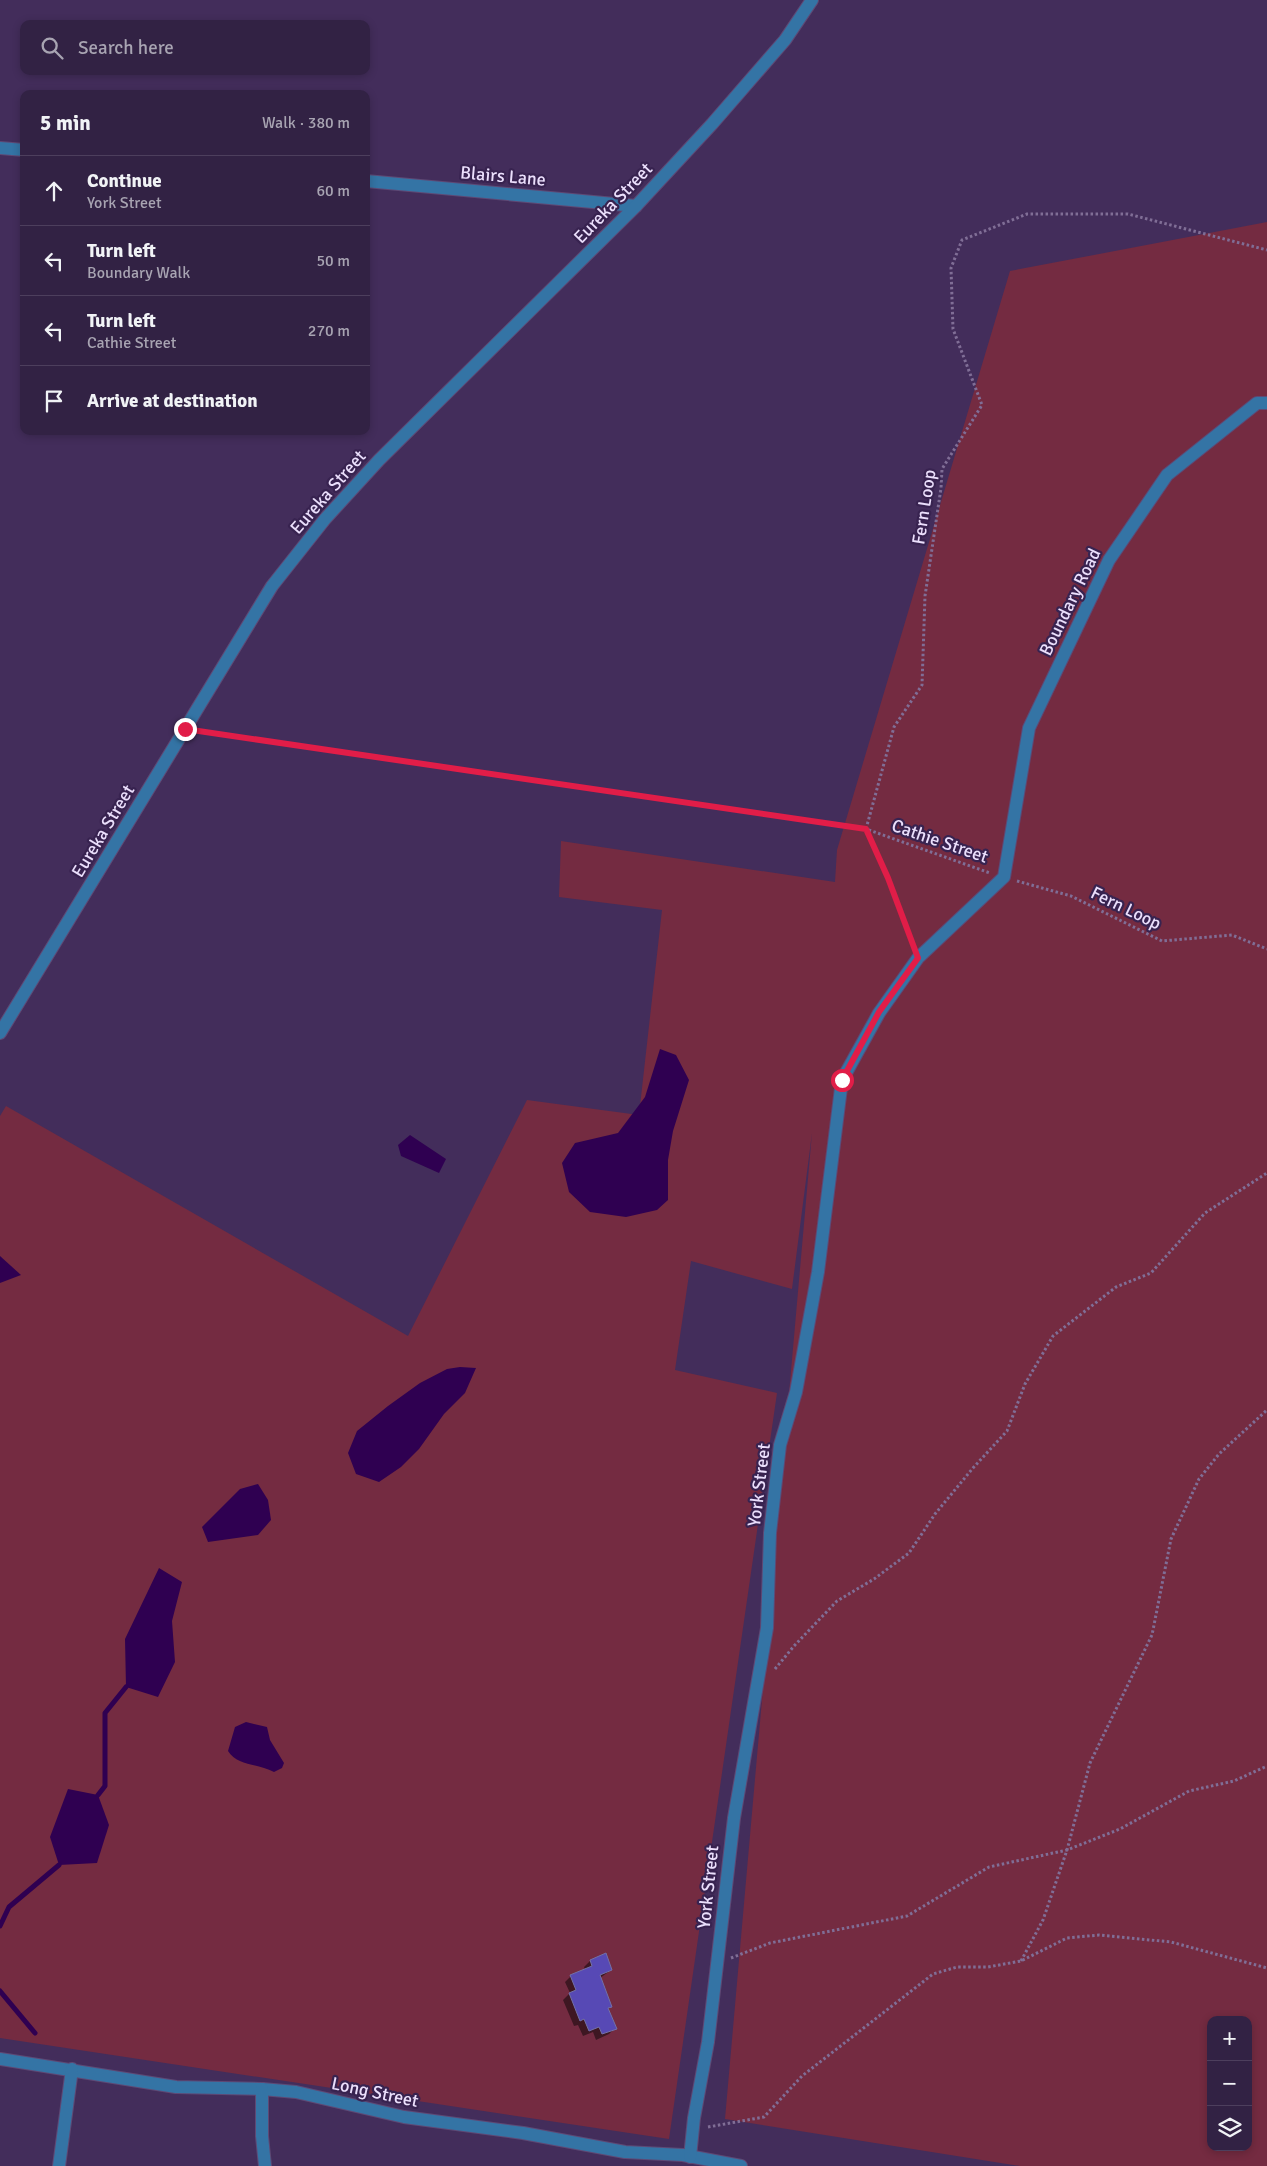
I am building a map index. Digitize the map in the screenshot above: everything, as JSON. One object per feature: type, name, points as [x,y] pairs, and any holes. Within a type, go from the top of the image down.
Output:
[{"type":"street","name":"Eureka Street","points":[[0,1033],[272,586],[325,519],[379,460],[636,206],[712,124],[785,40],[812,0]]},
{"type":"street","points":[[0,148],[20,150]]},
{"type":"street","name":"Blairs Lane","points":[[370,182],[636,206]]},
{"type":"street","name":"Boundary Road","points":[[1004,877],[1029,728],[1109,560],[1167,474],[1257,403],[1267,403]]},
{"type":"street","name":"York Street","points":[[690,2157],[692,2130],[708,2042],[734,1818],[766,1628],[770,1533],[780,1445],[796,1392],[818,1272],[842,1080],[879,1012],[918,958],[1004,877]]},
{"type":"street","name":"Long Street","points":[[0,2059],[176,2087],[262,2089],[301,2094],[404,2117],[501,2130],[625,2152],[690,2157],[711,2164],[741,2166]]},
{"type":"street","points":[[59,2166],[72,2069]]},
{"type":"street","points":[[262,2089],[264,2166]]},
{"type":"path","name":"Fern Loop","points":[[866,829],[894,727],[922,685],[925,596],[942,469],[982,405],[953,329],[951,268],[962,240],[1028,214],[1128,214],[1267,250]]},
{"type":"path","name":"Cathie Street","points":[[185,729],[866,829],[1004,877]]},
{"type":"path","points":[[866,829],[888,878],[918,958]]},
{"type":"path","name":"Fern Loop","points":[[1004,877],[1072,896],[1162,941],[1232,935],[1267,949]]},
{"type":"path","points":[[772,1673],[794,1646],[837,1602],[874,1579],[909,1553],[935,1514],[1007,1431],[1025,1384],[1054,1336],[1116,1287],[1151,1273],[1205,1213],[1267,1173]]},
{"type":"path","points":[[1021,1961],[1043,1920],[1067,1850],[1090,1763],[1152,1635],[1171,1539],[1199,1479],[1219,1454],[1267,1410]]},
{"type":"path","points":[[717,1964],[770,1943],[907,1916],[990,1867],[1067,1850],[1120,1830],[1189,1791],[1234,1781],[1267,1766]]},
{"type":"path","points":[[692,2130],[764,2116],[802,2076],[933,1974],[956,1966],[988,1967],[1021,1961],[1067,1938],[1099,1935],[1171,1942],[1267,1968]]},
{"type":"shaded area","points":[[1267,222],[1267,2166],[1020,2166],[725,2119],[812,1133],[792,1289],[691,1261],[675,1370],[777,1393],[669,2139],[0,2038],[0,1116],[6,1106],[408,1336],[527,1100],[639,1115],[662,910],[559,897],[561,841],[835,882],[837,850],[1010,271]]},
{"type":"shaded area","points":[[660,1049],[676,1055],[689,1080],[673,1131],[668,1160],[668,1200],[657,1210],[626,1217],[590,1212],[569,1192],[562,1163],[575,1143],[618,1133],[645,1097]]},
{"type":"shaded area","points":[[410,1135],[446,1159],[439,1173],[401,1156],[398,1145]]},
{"type":"shaded area","points":[[0,1256],[21,1275],[0,1283]]},
{"type":"shaded area","points":[[460,1367],[476,1368],[465,1393],[444,1414],[419,1449],[401,1467],[379,1482],[356,1474],[348,1453],[357,1431],[420,1383],[447,1369]]},
{"type":"shaded area","points":[[258,1484],[268,1500],[271,1520],[258,1535],[208,1542],[202,1527],[240,1489]]},
{"type":"shaded area","points":[[159,1568],[182,1582],[172,1621],[175,1662],[158,1697],[126,1687],[125,1639]]},
{"type":"shaded area","points":[[246,1722],[267,1727],[270,1740],[284,1763],[282,1768],[274,1772],[242,1762],[228,1751],[235,1727]]},
{"type":"shaded area","points":[[68,1789],[98,1795],[109,1825],[97,1863],[59,1865],[50,1837]]},
{"type":"building","points":[[606,1953],[612,1970],[600,1975],[612,2007],[608,2008],[617,2029],[602,2034],[599,2027],[589,2031],[584,2019],[580,2021],[569,1993],[576,1990],[570,1975],[592,1966],[590,1960]]},
{"type":"waterway","points":[[98,1795],[105,1786],[105,1713],[126,1687]]},
{"type":"waterway","points":[[0,1926],[9,1907],[59,1865]]},
{"type":"waterway","points":[[0,1991],[35,2033]]},
{"type":"route","points":[[185,729],[866,829],[888,878],[918,958],[879,1012],[842,1080]]}]
